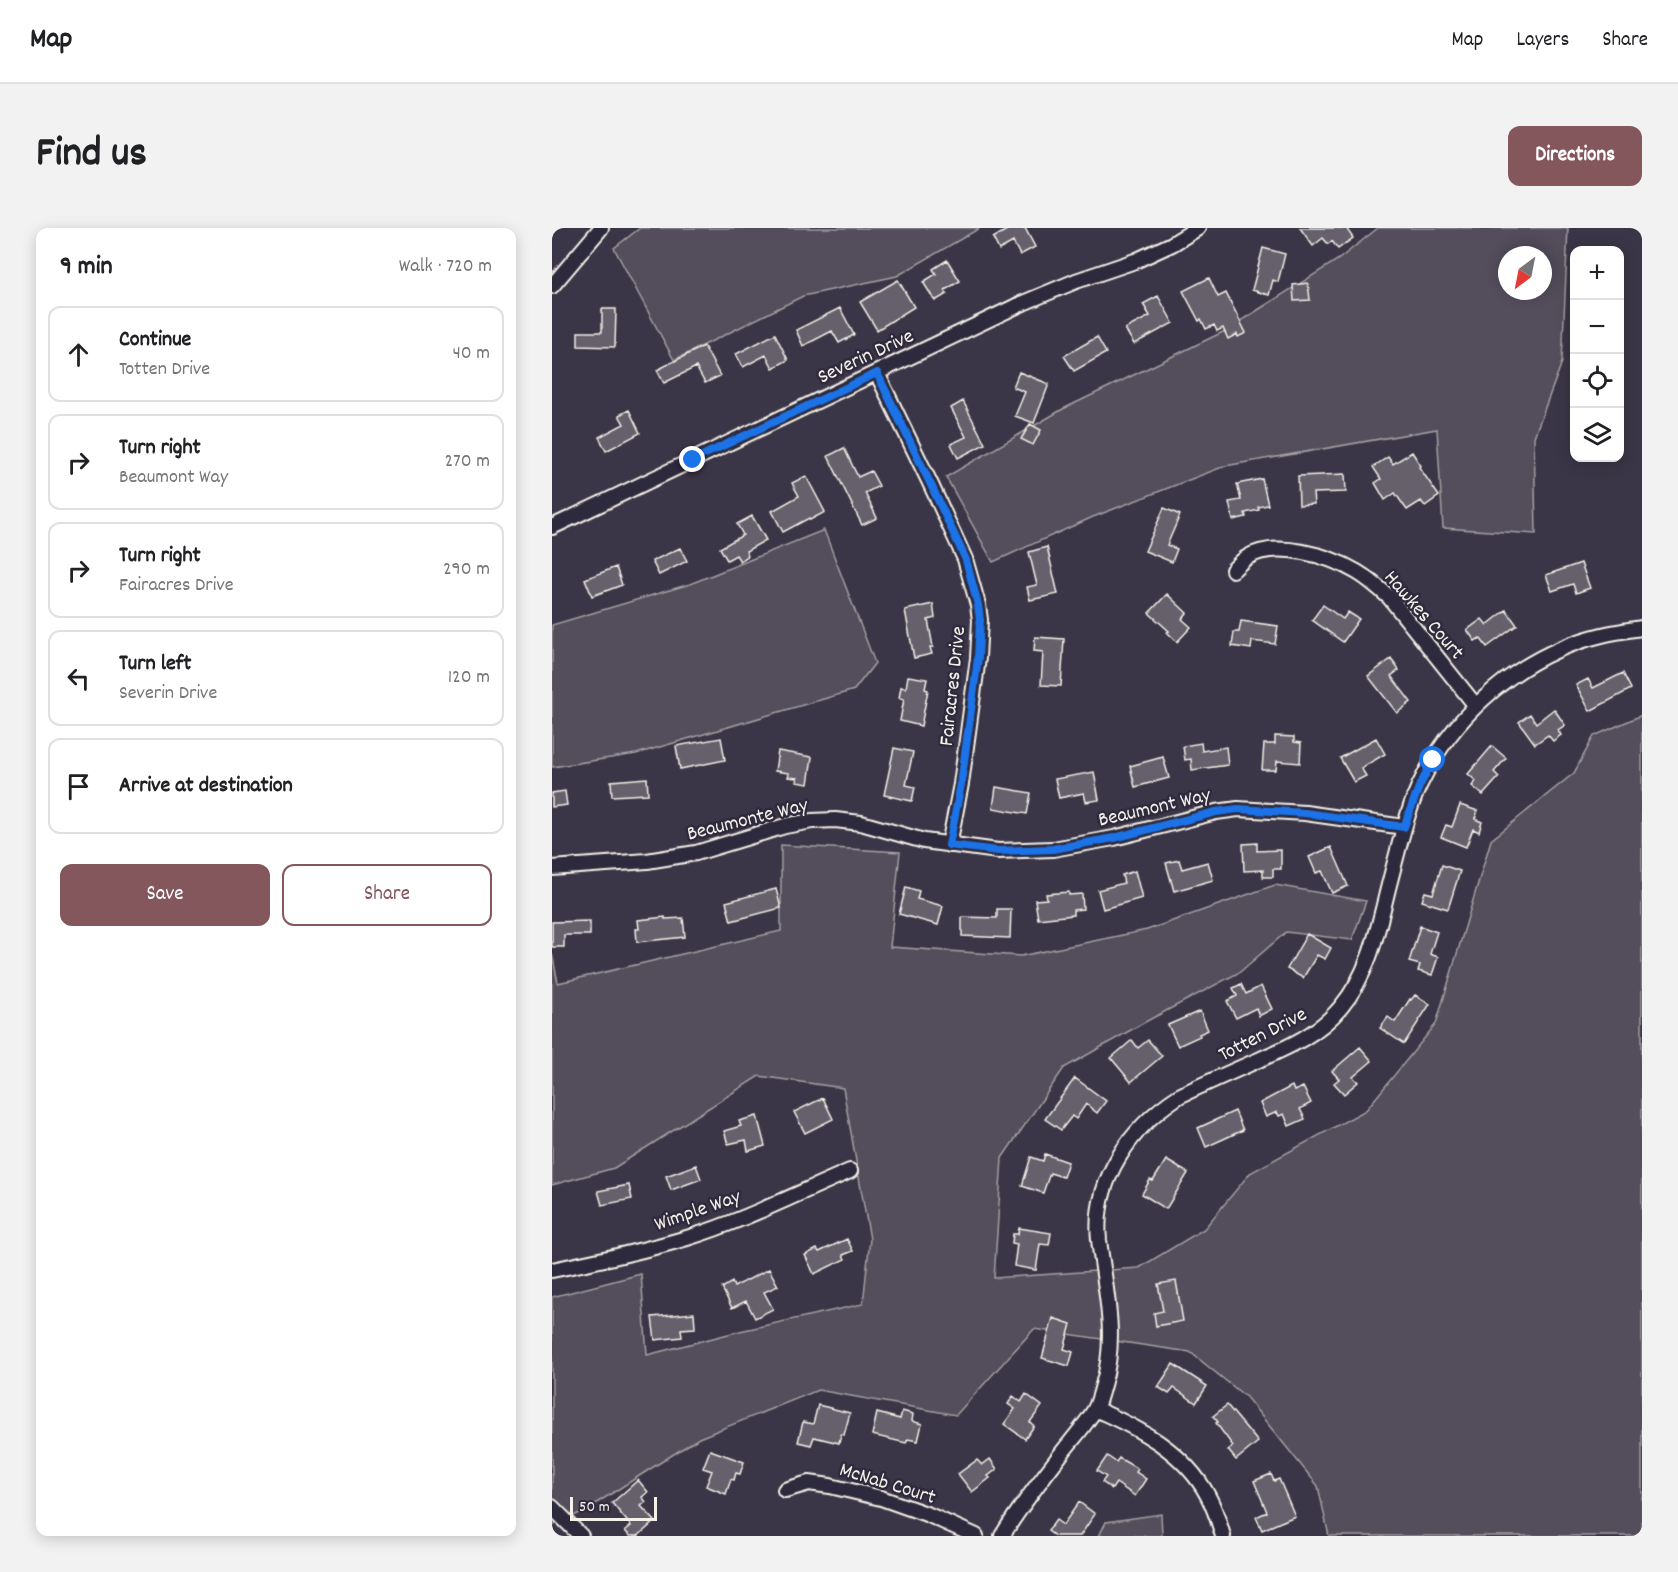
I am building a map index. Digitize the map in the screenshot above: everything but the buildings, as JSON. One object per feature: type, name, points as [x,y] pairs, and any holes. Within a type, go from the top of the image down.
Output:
[{"type":"street","points":[[552,286],[601,228]]},
{"type":"street","name":"Severin Drive","points":[[552,526],[1023,303],[1076,281],[1135,261],[1172,244],[1198,228]]},
{"type":"street","name":"Fairacres Drive","points":[[877,373],[966,560],[978,605],[980,620],[978,658],[961,784],[949,845]]},
{"type":"street","name":"Hawkes Court","points":[[1233,570],[1246,558],[1257,553],[1276,550],[1317,555],[1356,572],[1373,582],[1389,597],[1476,706]]},
{"type":"street","name":"Totten Drive","points":[[1002,1536],[1017,1512],[1095,1408],[1104,1382],[1111,1350],[1111,1322],[1099,1228],[1102,1195],[1112,1168],[1126,1146],[1141,1126],[1179,1096],[1297,1042],[1318,1030],[1342,1007],[1359,983],[1371,954],[1404,827],[1419,787],[1433,760],[1456,728],[1476,706],[1501,683],[1532,663],[1601,635],[1642,628]]},
{"type":"street","name":"Beaumont Way","points":[[949,845],[998,851],[1053,849],[1114,838],[1216,812],[1238,809],[1305,813],[1404,827]]},
{"type":"street","name":"Beaumonte Way","points":[[552,868],[647,861],[696,853],[785,826],[812,821],[835,820],[861,823],[924,841],[949,845]]},
{"type":"street","name":"Wimple Way","points":[[552,1270],[688,1238],[850,1171]]},
{"type":"street","points":[[1095,1408],[1126,1422],[1176,1454],[1207,1494],[1223,1536]]},
{"type":"street","name":"McNab Court","points":[[785,1490],[809,1483],[881,1498],[929,1515],[976,1536]]},
{"type":"street","points":[[552,1507],[581,1536]]},
{"type":"shaded area","points":[[640,228],[980,228],[897,276],[803,296],[674,360],[614,248]]},
{"type":"shaded area","points":[[1378,228],[1568,228],[1562,362],[1534,437],[1536,534],[1443,528],[1437,429],[1225,466],[1093,517],[993,562],[946,477],[1063,409],[1223,332],[1339,259]]},
{"type":"shaded area","points":[[824,530],[875,663],[854,690],[636,754],[552,767],[552,625],[690,584]]},
{"type":"shaded area","points":[[1642,715],[1642,1536],[1329,1536],[1318,1486],[1246,1397],[1190,1352],[1034,1329],[956,1415],[818,1390],[699,1438],[584,1511],[552,1526],[552,1297],[641,1274],[647,1355],[740,1331],[863,1304],[870,1239],[843,1088],[759,1076],[614,1168],[552,1185],[552,953],[558,983],[781,931],[781,845],[900,852],[890,947],[1021,956],[1147,930],[1275,885],[1366,901],[1352,940],[1286,932],[1240,972],[1064,1068],[1002,1158],[994,1278],[1139,1268],[1204,1229],[1250,1173],[1366,1110],[1436,1024],[1491,840],[1574,773],[1594,736]]},
{"type":"shaded area","points":[[1161,1514],[1162,1536],[1099,1536],[1106,1522]]},
{"type":"route","points":[[693,460],[877,373],[966,560],[978,605],[980,620],[978,658],[961,784],[949,845],[998,851],[1053,849],[1114,838],[1216,812],[1238,809],[1305,813],[1404,827],[1419,787],[1433,760]]}]
